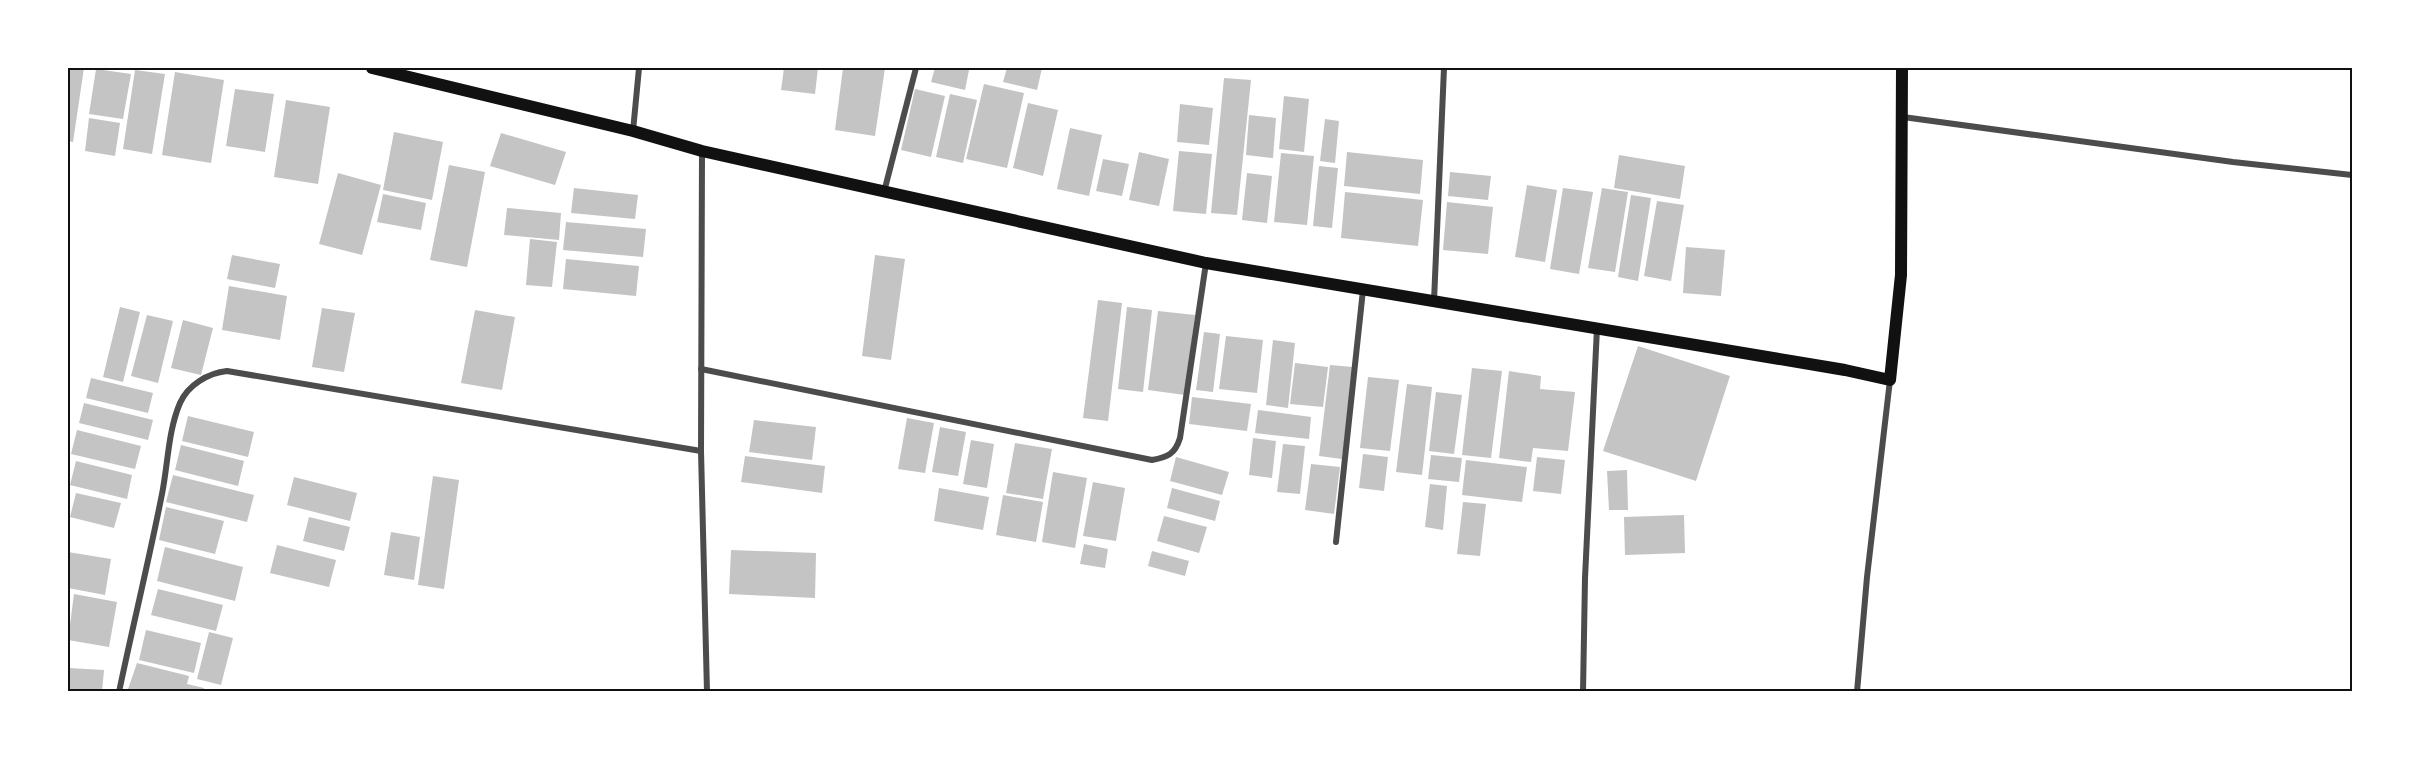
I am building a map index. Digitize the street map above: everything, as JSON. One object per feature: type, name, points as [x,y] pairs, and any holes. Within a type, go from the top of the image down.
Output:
[{"type":"main road","points":[[372,68],[702,151],[1206,263],[1845,370],[1890,380],[1901,275],[1902,68]]},
{"type":"street","points":[[633,132],[639,68]]},
{"type":"street","points":[[884,193],[916,68]]},
{"type":"street","points":[[1434,302],[1444,68]]},
{"type":"street","points":[[1903,117],[2233,162],[2352,175]]},
{"type":"street","points":[[702,151],[701,451],[707,692]]},
{"type":"street","points":[[701,369],[1152,460],[1167,457],[1177,450],[1180,438],[1206,263]]},
{"type":"street","points":[[1336,542],[1363,290]]},
{"type":"street","points":[[1582,692],[1597,328]]},
{"type":"street","points":[[119,692],[144,586],[165,480],[172,430],[181,402],[196,383],[206,376],[227,371],[701,451]]},
{"type":"street","points":[[1857,692],[1867,577],[1890,380]]},
{"type":"building","points":[[68,68],[84,68],[73,142],[68,141]]},
{"type":"building","points":[[784,68],[818,68],[815,94],[781,90]]},
{"type":"building","points":[[843,68],[885,68],[875,136],[835,130]]},
{"type":"building","points":[[935,68],[969,70],[965,90],[931,82]]},
{"type":"building","points":[[1007,68],[1042,68],[1037,90],[1003,82]]},
{"type":"building","points":[[96,69],[131,74],[123,119],[89,114]]},
{"type":"building","points":[[135,70],[165,74],[152,154],[123,149]]},
{"type":"building","points":[[175,72],[224,80],[211,163],[162,155]]},
{"type":"building","points":[[1224,78],[1251,80],[1237,215],[1211,213]]},
{"type":"building","points":[[984,84],[1024,93],[1007,168],[966,159]]},
{"type":"building","points":[[235,89],[274,94],[265,152],[226,146]]},
{"type":"building","points":[[915,89],[945,96],[931,157],[901,150]]},
{"type":"building","points":[[950,94],[977,100],[963,163],[936,157]]},
{"type":"building","points":[[1284,96],[1309,99],[1304,152],[1279,149]]},
{"type":"building","points":[[286,100],[330,107],[318,184],[274,177]]},
{"type":"building","points":[[1028,103],[1058,110],[1043,176],[1013,168]]},
{"type":"building","points":[[1180,104],[1213,108],[1209,145],[1177,142]]},
{"type":"building","points":[[1249,115],[1276,118],[1273,158],[1246,155]]},
{"type":"building","points":[[89,118],[120,123],[115,156],[85,151]]},
{"type":"building","points":[[1325,119],[1339,121],[1335,163],[1320,161]]},
{"type":"building","points":[[1070,128],[1102,135],[1089,196],[1057,189]]},
{"type":"building","points":[[394,132],[443,142],[432,200],[383,190]]},
{"type":"building","points":[[501,133],[566,152],[555,185],[490,166]]},
{"type":"building","points":[[1179,151],[1212,154],[1206,214],[1173,211]]},
{"type":"building","points":[[1139,152],[1169,159],[1159,206],[1129,200]]},
{"type":"building","points":[[1347,152],[1423,160],[1420,194],[1344,186]]},
{"type":"building","points":[[1281,153],[1314,156],[1307,225],[1274,222]]},
{"type":"building","points":[[1619,155],[1685,166],[1680,199],[1614,188]]},
{"type":"building","points":[[1103,159],[1129,164],[1122,196],[1096,191]]},
{"type":"building","points":[[449,165],[485,172],[467,267],[430,260]]},
{"type":"building","points":[[1319,166],[1338,168],[1332,228],[1313,226]]},
{"type":"building","points":[[1450,172],[1491,176],[1488,200],[1448,196]]},
{"type":"building","points":[[338,173],[381,185],[362,255],[319,244]]},
{"type":"building","points":[[1247,173],[1272,176],[1267,223],[1242,220]]},
{"type":"building","points":[[1527,185],[1557,190],[1545,262],[1515,257]]},
{"type":"building","points":[[574,188],[638,195],[635,219],[571,213]]},
{"type":"building","points":[[1563,188],[1593,192],[1579,274],[1550,269]]},
{"type":"building","points":[[1602,188],[1628,192],[1615,272],[1588,268]]},
{"type":"building","points":[[1345,192],[1423,200],[1418,246],[1341,238]]},
{"type":"building","points":[[383,194],[426,203],[421,230],[377,222]]},
{"type":"building","points":[[1631,195],[1651,198],[1638,281],[1618,277]]},
{"type":"building","points":[[1657,201],[1684,205],[1671,281],[1644,276]]},
{"type":"building","points":[[1447,202],[1493,207],[1488,254],[1443,250]]},
{"type":"building","points":[[507,208],[561,213],[559,240],[504,235]]},
{"type":"building","points":[[566,222],[646,229],[643,257],[563,250]]},
{"type":"building","points":[[530,239],[557,242],[552,287],[526,285]]},
{"type":"building","points":[[1686,247],[1725,250],[1721,296],[1683,293]]},
{"type":"building","points":[[232,255],[280,264],[275,288],[227,279]]},
{"type":"building","points":[[875,255],[905,259],[891,360],[862,356]]},
{"type":"building","points":[[566,259],[639,266],[636,296],[563,289]]},
{"type":"building","points":[[229,286],[287,296],[280,340],[222,330]]},
{"type":"building","points":[[1098,300],[1122,303],[1108,421],[1083,418]]},
{"type":"building","points":[[120,307],[140,312],[123,382],[103,377]]},
{"type":"building","points":[[1127,307],[1152,310],[1143,392],[1118,389]]},
{"type":"building","points":[[322,308],[355,313],[344,372],[312,367]]},
{"type":"building","points":[[475,310],[515,317],[502,390],[461,383]]},
{"type":"building","points":[[1158,311],[1195,315],[1185,395],[1148,390]]},
{"type":"building","points":[[147,315],[173,321],[158,383],[131,376]]},
{"type":"building","points":[[183,320],[213,328],[201,375],[171,368]]},
{"type":"building","points":[[1204,332],[1220,334],[1213,392],[1196,390]]},
{"type":"building","points":[[1226,336],[1263,340],[1257,393],[1219,389]]},
{"type":"building","points":[[1273,340],[1295,343],[1288,408],[1266,405]]},
{"type":"building","points":[[1638,346],[1730,376],[1696,481],[1603,451]]},
{"type":"building","points":[[1295,363],[1328,367],[1323,407],[1290,404]]},
{"type":"building","points":[[1330,365],[1353,367],[1342,459],[1319,456]]},
{"type":"building","points":[[1472,368],[1502,371],[1491,458],[1462,455]]},
{"type":"building","points":[[1509,371],[1541,376],[1540,389],[1575,392],[1568,451],[1533,448],[1531,462],[1499,458]]},
{"type":"building","points":[[1368,377],[1399,380],[1390,451],[1360,448]]},
{"type":"building","points":[[91,378],[153,393],[148,413],[86,398]]},
{"type":"building","points":[[1407,384],[1432,387],[1422,475],[1396,472]]},
{"type":"building","points":[[1436,392],[1462,395],[1454,454],[1429,451]]},
{"type":"building","points":[[1192,397],[1251,404],[1247,431],[1189,424]]},
{"type":"building","points":[[84,403],[153,420],[148,440],[79,423]]},
{"type":"building","points":[[1258,410],[1311,417],[1309,439],[1255,433]]},
{"type":"building","points":[[188,416],[254,432],[248,457],[182,441]]},
{"type":"building","points":[[907,418],[934,423],[925,473],[898,469]]},
{"type":"building","points":[[754,420],[816,427],[812,460],[749,452]]},
{"type":"building","points":[[940,427],[966,432],[958,476],[932,472]]},
{"type":"building","points":[[77,430],[141,446],[135,469],[71,454]]},
{"type":"building","points":[[1253,438],[1276,441],[1272,478],[1249,475]]},
{"type":"building","points":[[971,440],[994,444],[987,488],[963,484]]},
{"type":"building","points":[[1015,443],[1052,449],[1043,499],[1006,493]]},
{"type":"building","points":[[1283,444],[1305,446],[1300,494],[1277,492]]},
{"type":"building","points":[[181,445],[244,461],[238,486],[175,470]]},
{"type":"building","points":[[1363,454],[1388,457],[1384,491],[1359,488]]},
{"type":"building","points":[[1431,455],[1462,458],[1459,482],[1428,479]]},
{"type":"building","points":[[745,456],[825,466],[822,493],[741,482]]},
{"type":"building","points":[[1176,457],[1229,472],[1222,495],[1170,481]]},
{"type":"building","points":[[1537,457],[1565,460],[1561,494],[1533,491]]},
{"type":"building","points":[[1466,460],[1527,467],[1522,502],[1462,495]]},
{"type":"building","points":[[76,461],[132,475],[127,499],[70,485]]},
{"type":"building","points":[[1311,464],[1340,467],[1334,514],[1305,510]]},
{"type":"building","points":[[1627,470],[1628,510],[1609,510],[1607,471]]},
{"type":"building","points":[[1053,472],[1087,478],[1075,548],[1042,542]]},
{"type":"building","points":[[173,475],[254,495],[247,522],[166,502]]},
{"type":"building","points":[[433,476],[459,480],[444,589],[418,585]]},
{"type":"building","points":[[294,477],[357,493],[350,521],[287,505]]},
{"type":"building","points":[[1093,482],[1125,488],[1116,541],[1083,536]]},
{"type":"building","points":[[1430,484],[1447,486],[1443,530],[1425,527]]},
{"type":"building","points":[[939,488],[989,497],[983,530],[934,521]]},
{"type":"building","points":[[1172,488],[1220,501],[1215,521],[1167,508]]},
{"type":"building","points":[[76,493],[121,503],[114,528],[70,517]]},
{"type":"building","points":[[1003,495],[1043,502],[1036,542],[996,535]]},
{"type":"building","points":[[1463,502],[1486,504],[1480,556],[1457,554]]},
{"type":"building","points":[[166,507],[224,521],[215,554],[159,540]]},
{"type":"building","points":[[1684,515],[1685,553],[1625,555],[1624,517]]},
{"type":"building","points":[[1164,516],[1207,527],[1199,553],[1157,541]]},
{"type":"building","points":[[309,517],[350,527],[344,551],[303,541]]},
{"type":"building","points":[[391,532],[420,537],[414,580],[384,575]]},
{"type":"building","points":[[1084,544],[1108,549],[1105,568],[1080,564]]},
{"type":"building","points":[[277,545],[336,560],[329,587],[270,573]]},
{"type":"building","points":[[165,547],[243,567],[235,601],[157,581]]},
{"type":"building","points":[[731,550],[816,553],[815,598],[729,594]]},
{"type":"building","points":[[1152,551],[1189,561],[1185,576],[1148,566]]},
{"type":"building","points":[[68,552],[111,559],[105,595],[68,588]]},
{"type":"building","points":[[158,589],[223,605],[216,631],[151,615]]},
{"type":"building","points":[[74,594],[117,602],[109,647],[68,640]]},
{"type":"building","points":[[146,630],[201,643],[194,673],[139,660]]},
{"type":"building","points":[[209,632],[233,638],[221,685],[197,679]]},
{"type":"building","points":[[137,663],[189,676],[187,684],[204,688],[203,692],[127,692]]},
{"type":"building","points":[[69,668],[104,670],[102,692],[68,692]]}]
